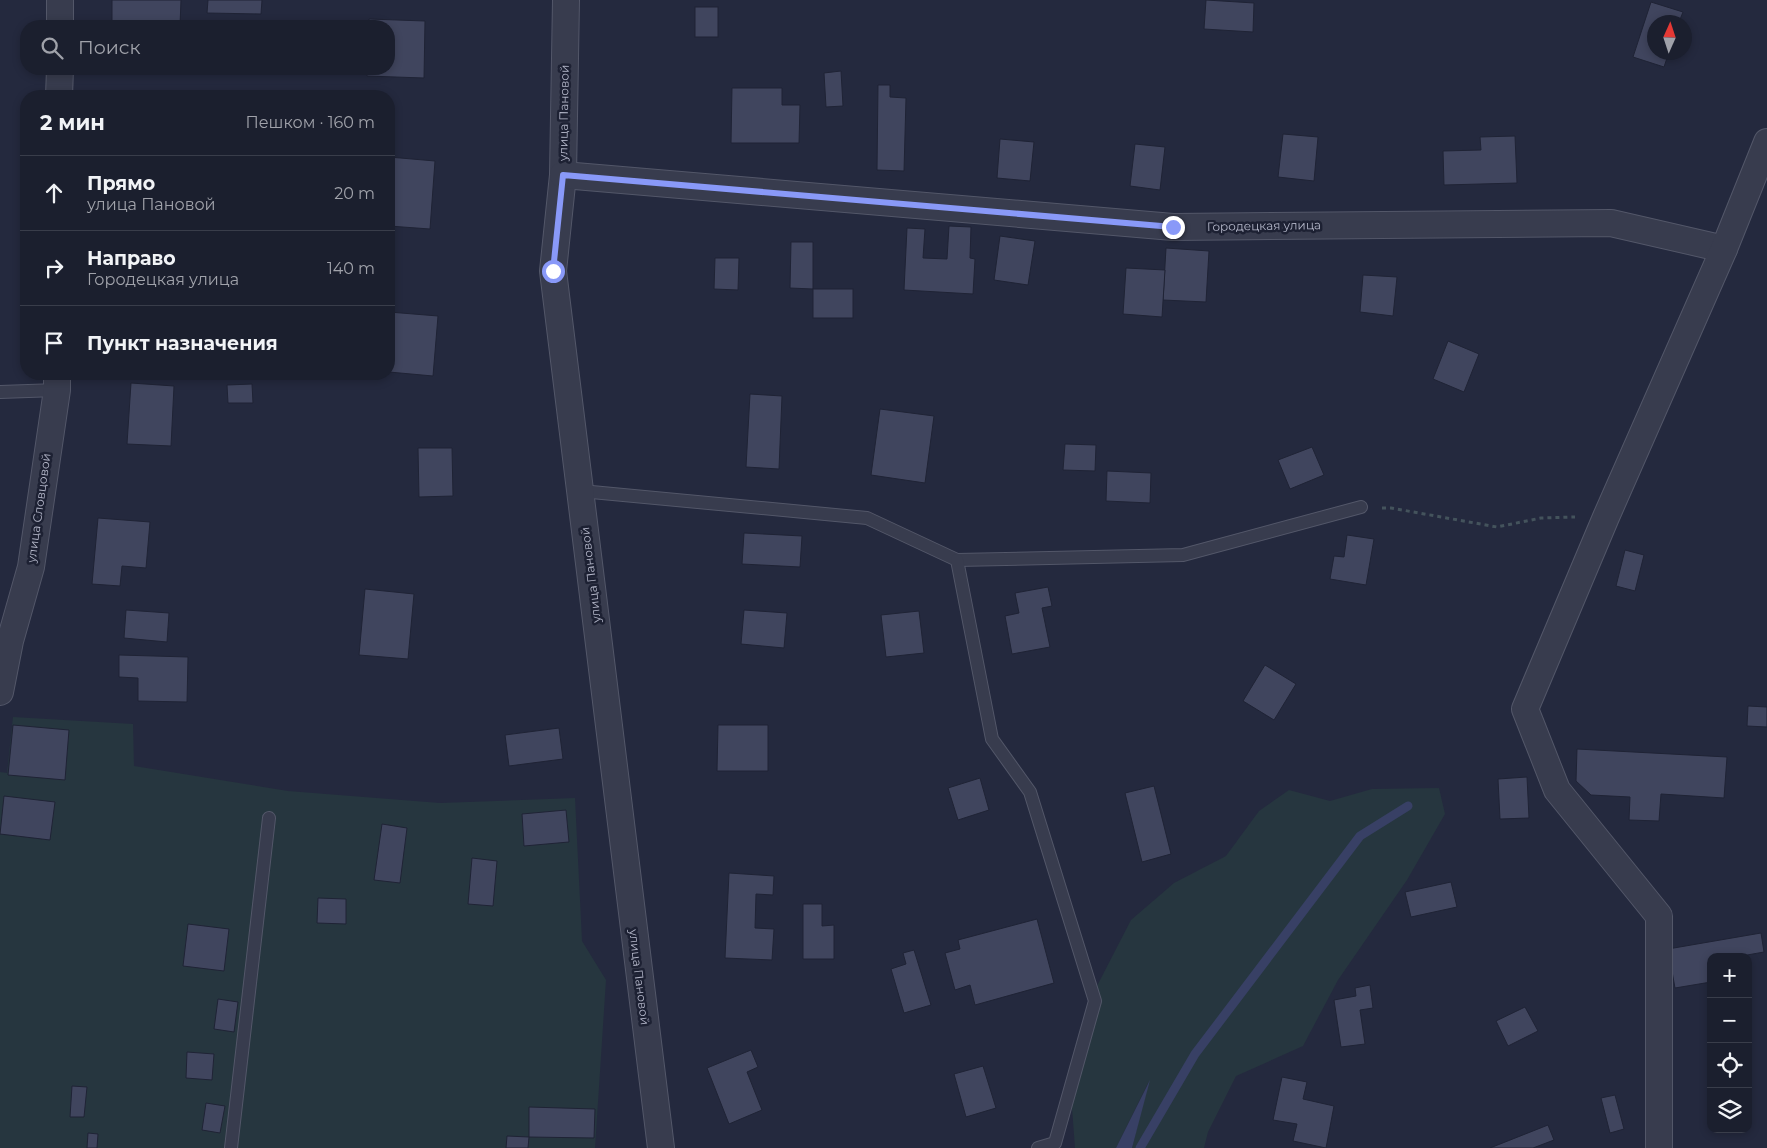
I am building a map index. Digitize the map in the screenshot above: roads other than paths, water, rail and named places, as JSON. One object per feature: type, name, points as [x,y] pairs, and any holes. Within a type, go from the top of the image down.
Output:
[{"type":"street","points":[[60,0],[60,20]]},
{"type":"street","name":"улица Пановой","points":[[566,0],[563,175],[553,271],[660,1148]]},
{"type":"street","points":[[59,90],[60,75]]},
{"type":"street","points":[[1659,1148],[1659,916],[1557,790],[1526,709],[1606,517],[1724,248],[1767,142]]},
{"type":"street","name":"Городецкая улица","points":[[563,175],[1173,227],[1611,223],[1724,248]]},
{"type":"street","name":"улица Словцовой","points":[[0,692],[5,641],[31,567],[57,382]]},
{"type":"lane","points":[[0,392],[57,382]]},
{"type":"lane","points":[[581,491],[867,518],[956,560],[1183,555],[1361,507]]},
{"type":"lane","points":[[956,560],[992,739],[1030,792],[1095,1001],[1055,1143],[1038,1148]]},
{"type":"lane","points":[[230,1148],[269,818]]},
{"type":"water","points":[[1150,1080],[1132,1148],[1116,1148]]},
{"type":"waterway","points":[[1140,1148],[1195,1054],[1360,836],[1408,806]]}]
